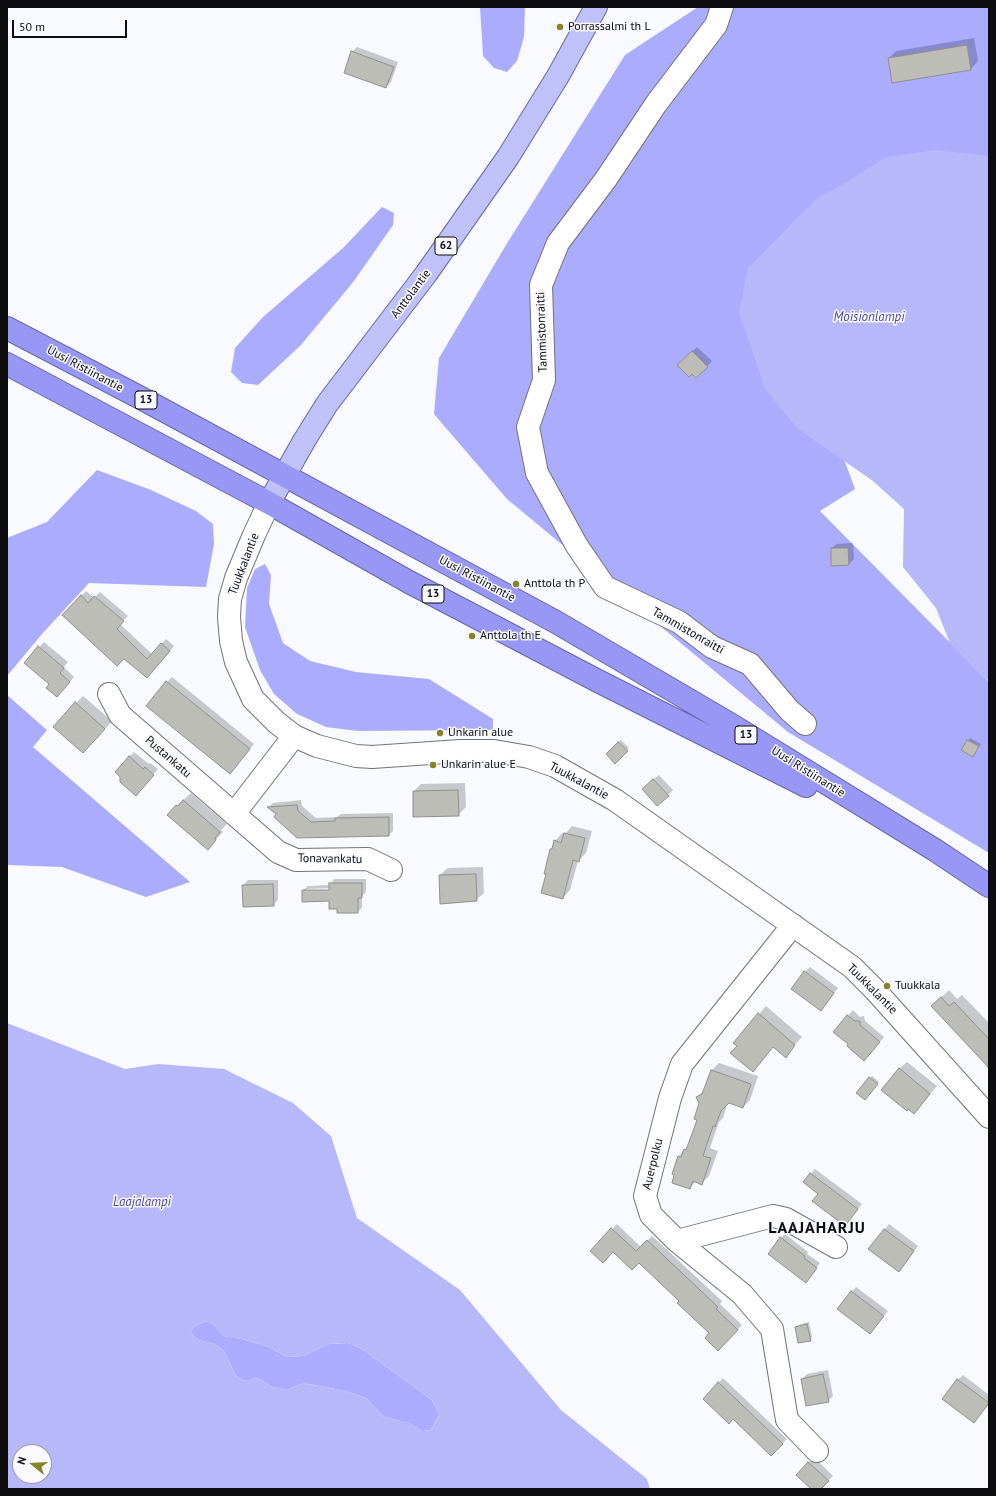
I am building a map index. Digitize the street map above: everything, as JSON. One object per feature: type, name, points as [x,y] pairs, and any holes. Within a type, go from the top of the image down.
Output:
[{"type":"highway","name":"Uusi Ristiinantie","points":[[7,328],[139,397],[556,622],[730,724],[935,850],[989,886]]},
{"type":"highway","name":"Uusi Ristiinantie","points":[[7,364],[269,503],[409,582],[598,681],[935,850]]},
{"type":"main road","name":"Anttolantie","points":[[284,476],[327,404],[426,274],[508,157],[558,76],[596,7]]},
{"type":"main road","name":"62","points":[[269,503],[284,476]]},
{"type":"street","name":"Tammistonraitti","points":[[722,7],[716,24],[656,104],[606,179],[558,243],[541,285],[544,380],[528,427],[537,473],[576,546],[605,587],[679,622],[712,647],[750,664],[789,710],[805,724]]},
{"type":"street","name":"Tuukkalantie","points":[[269,503],[236,578],[230,599],[229,618],[231,641],[236,662],[253,699],[276,722],[294,736],[317,746],[356,756],[372,757],[460,751],[494,751],[529,757],[555,766],[615,800],[852,967],[880,995],[989,1117]]},
{"type":"street","name":"Pustankatu","points":[[109,694],[120,715],[234,814]]},
{"type":"street","points":[[234,814],[294,736]]},
{"type":"street","name":"Tonavankatu","points":[[234,814],[278,852],[296,860],[368,859],[391,870]]},
{"type":"street","name":"Auerpolku","points":[[793,925],[682,1064],[670,1098],[645,1196],[651,1215],[677,1241],[742,1294],[772,1329],[787,1420],[817,1451]]},
{"type":"street","points":[[677,1241],[773,1216],[786,1219],[836,1247]]},
{"type":"shaded area","points":[[480,7],[525,7],[524,37],[517,61],[507,72],[494,68],[483,56]]},
{"type":"shaded area","points":[[698,7],[989,7],[989,167],[841,451],[855,489],[820,511],[989,682],[989,853],[788,732],[507,499],[434,414],[439,358],[506,245],[625,55]]},
{"type":"shaded area","points":[[382,207],[394,213],[393,225],[354,281],[301,345],[258,385],[242,383],[231,372],[235,348],[263,317],[343,248]]},
{"type":"shaded area","points":[[97,470],[151,490],[196,511],[213,524],[214,544],[206,587],[89,583],[42,634],[7,676],[7,538],[47,522]]},
{"type":"shaded area","points":[[265,564],[271,575],[269,604],[283,643],[310,661],[356,672],[429,679],[493,719],[493,730],[358,731],[326,727],[297,714],[274,694],[260,670],[245,627],[247,588],[255,569]]},
{"type":"shaded area","points":[[7,695],[47,730],[33,747],[190,882],[146,897],[62,867],[7,865]]},
{"type":"shaded area","points":[[207,1321],[215,1326],[223,1336],[242,1339],[269,1347],[287,1357],[303,1356],[329,1344],[348,1343],[362,1349],[432,1400],[439,1415],[431,1430],[422,1431],[409,1423],[384,1417],[366,1398],[346,1391],[303,1383],[287,1390],[272,1387],[258,1378],[245,1381],[236,1376],[225,1352],[215,1344],[198,1340],[190,1332],[195,1326]]},
{"type":"water","name":"Moisionlampi","points":[[936,150],[989,156],[989,682],[950,643],[936,608],[903,567],[904,509],[873,481],[798,429],[765,389],[739,312],[748,268],[815,200],[886,157]]},
{"type":"water","name":"Laajalampi","points":[[7,1023],[125,1069],[158,1064],[224,1069],[293,1103],[331,1136],[357,1218],[460,1290],[561,1410],[647,1479],[650,1489],[7,1489]],"holes":[[[207,1321],[215,1326],[222,1336],[242,1339],[269,1347],[287,1357],[303,1356],[329,1344],[348,1343],[362,1349],[432,1400],[439,1416],[431,1430],[422,1431],[409,1423],[384,1417],[366,1398],[346,1391],[303,1383],[287,1390],[272,1387],[258,1378],[245,1381],[236,1376],[225,1352],[215,1344],[198,1340],[190,1332],[195,1326]]]},
{"type":"building","points":[[967,45],[971,70],[892,83],[888,58]]},
{"type":"building","points":[[351,51],[394,67],[386,88],[344,73]]},
{"type":"building","points":[[692,351],[708,367],[696,378],[692,374],[689,377],[677,365]]},
{"type":"building","points":[[831,548],[848,548],[849,565],[831,566]]},
{"type":"building","points":[[81,595],[88,603],[94,596],[124,621],[117,629],[147,659],[161,643],[170,651],[147,678],[124,659],[117,666],[62,615]]},
{"type":"building","points":[[38,646],[64,668],[60,673],[70,682],[57,697],[46,688],[49,684],[24,663]]},
{"type":"building","points":[[166,681],[250,749],[230,774],[146,706]]},
{"type":"building","points":[[75,702],[105,729],[83,753],[53,727]]},
{"type":"building","points":[[967,740],[979,746],[973,757],[961,750]]},
{"type":"building","points":[[618,742],[628,751],[615,764],[606,754]]},
{"type":"building","points":[[129,756],[143,769],[145,767],[154,775],[136,796],[120,782],[120,777],[115,772]]},
{"type":"building","points":[[653,779],[669,796],[657,806],[642,789]]},
{"type":"building","points":[[458,790],[459,816],[413,817],[413,791]]},
{"type":"building","points":[[183,800],[220,832],[208,850],[167,815]]},
{"type":"building","points":[[297,805],[298,811],[311,822],[335,821],[335,818],[389,817],[389,836],[297,838],[274,817],[276,814],[267,807]]},
{"type":"building","points":[[564,833],[585,838],[579,862],[573,860],[563,899],[541,893],[550,849],[552,849],[554,840],[561,843]]},
{"type":"building","points":[[476,874],[477,901],[440,904],[439,875]]},
{"type":"building","points":[[329,883],[362,883],[362,898],[358,898],[358,913],[337,913],[337,909],[329,909],[329,901],[302,902],[302,890],[329,890]]},
{"type":"building","points":[[273,884],[274,906],[243,907],[242,885]]},
{"type":"building","points":[[804,971],[834,993],[821,1011],[791,989]]},
{"type":"building","points":[[941,997],[949,1006],[954,1002],[989,1039],[989,1068],[931,1006]]},
{"type":"building","points":[[758,1013],[795,1045],[786,1058],[773,1047],[753,1072],[730,1053],[737,1046],[733,1043]]},
{"type":"building","points":[[847,1015],[855,1021],[860,1021],[860,1025],[880,1042],[864,1061],[847,1046],[848,1044],[833,1032]]},
{"type":"building","points":[[899,1068],[930,1094],[914,1114],[908,1109],[907,1111],[881,1090]]},
{"type":"building","points":[[711,1070],[751,1084],[743,1108],[729,1103],[721,1111],[715,1127],[713,1126],[703,1156],[711,1158],[702,1185],[693,1181],[690,1189],[672,1183],[674,1175],[672,1174],[678,1156],[681,1157],[684,1149],[686,1150],[697,1120],[694,1119],[699,1103],[696,1097],[702,1094]]},
{"type":"building","points":[[869,1077],[878,1084],[865,1100],[856,1093]]},
{"type":"building","points":[[810,1173],[858,1209],[845,1226],[812,1201],[818,1194],[803,1182]]},
{"type":"building","points":[[611,1228],[636,1251],[647,1240],[718,1307],[716,1309],[738,1330],[718,1351],[705,1338],[709,1333],[677,1303],[679,1301],[639,1263],[632,1270],[613,1252],[603,1263],[590,1251]]},
{"type":"building","points":[[884,1229],[914,1251],[899,1272],[868,1249]]},
{"type":"building","points":[[780,1237],[805,1256],[804,1258],[817,1268],[806,1283],[768,1254]]},
{"type":"building","points":[[851,1291],[884,1316],[870,1334],[837,1309]]},
{"type":"building","points":[[807,1324],[811,1341],[798,1343],[795,1327]]},
{"type":"building","points":[[823,1374],[829,1402],[806,1406],[801,1379]]},
{"type":"building","points":[[957,1379],[989,1403],[974,1423],[942,1399]]},
{"type":"building","points":[[718,1382],[783,1444],[771,1456],[733,1419],[729,1424],[703,1399]]},
{"type":"building","points":[[808,1462],[829,1481],[821,1489],[811,1489],[796,1475]]},
{"type":"place","name":"Porrassalmi th L","points":[[560,27]]},
{"type":"place","name":"Anttola th P","points":[[516,584]]},
{"type":"place","name":"Anttola th E","points":[[472,636]]},
{"type":"place","name":"Unkarin alue","points":[[440,733]]},
{"type":"place","name":"Unkarin alue E","points":[[433,765]]},
{"type":"place","name":"Tuukkala","points":[[887,986]]},
{"type":"district","name":"LAAJAHARJU","points":[[817,1228]]}]
